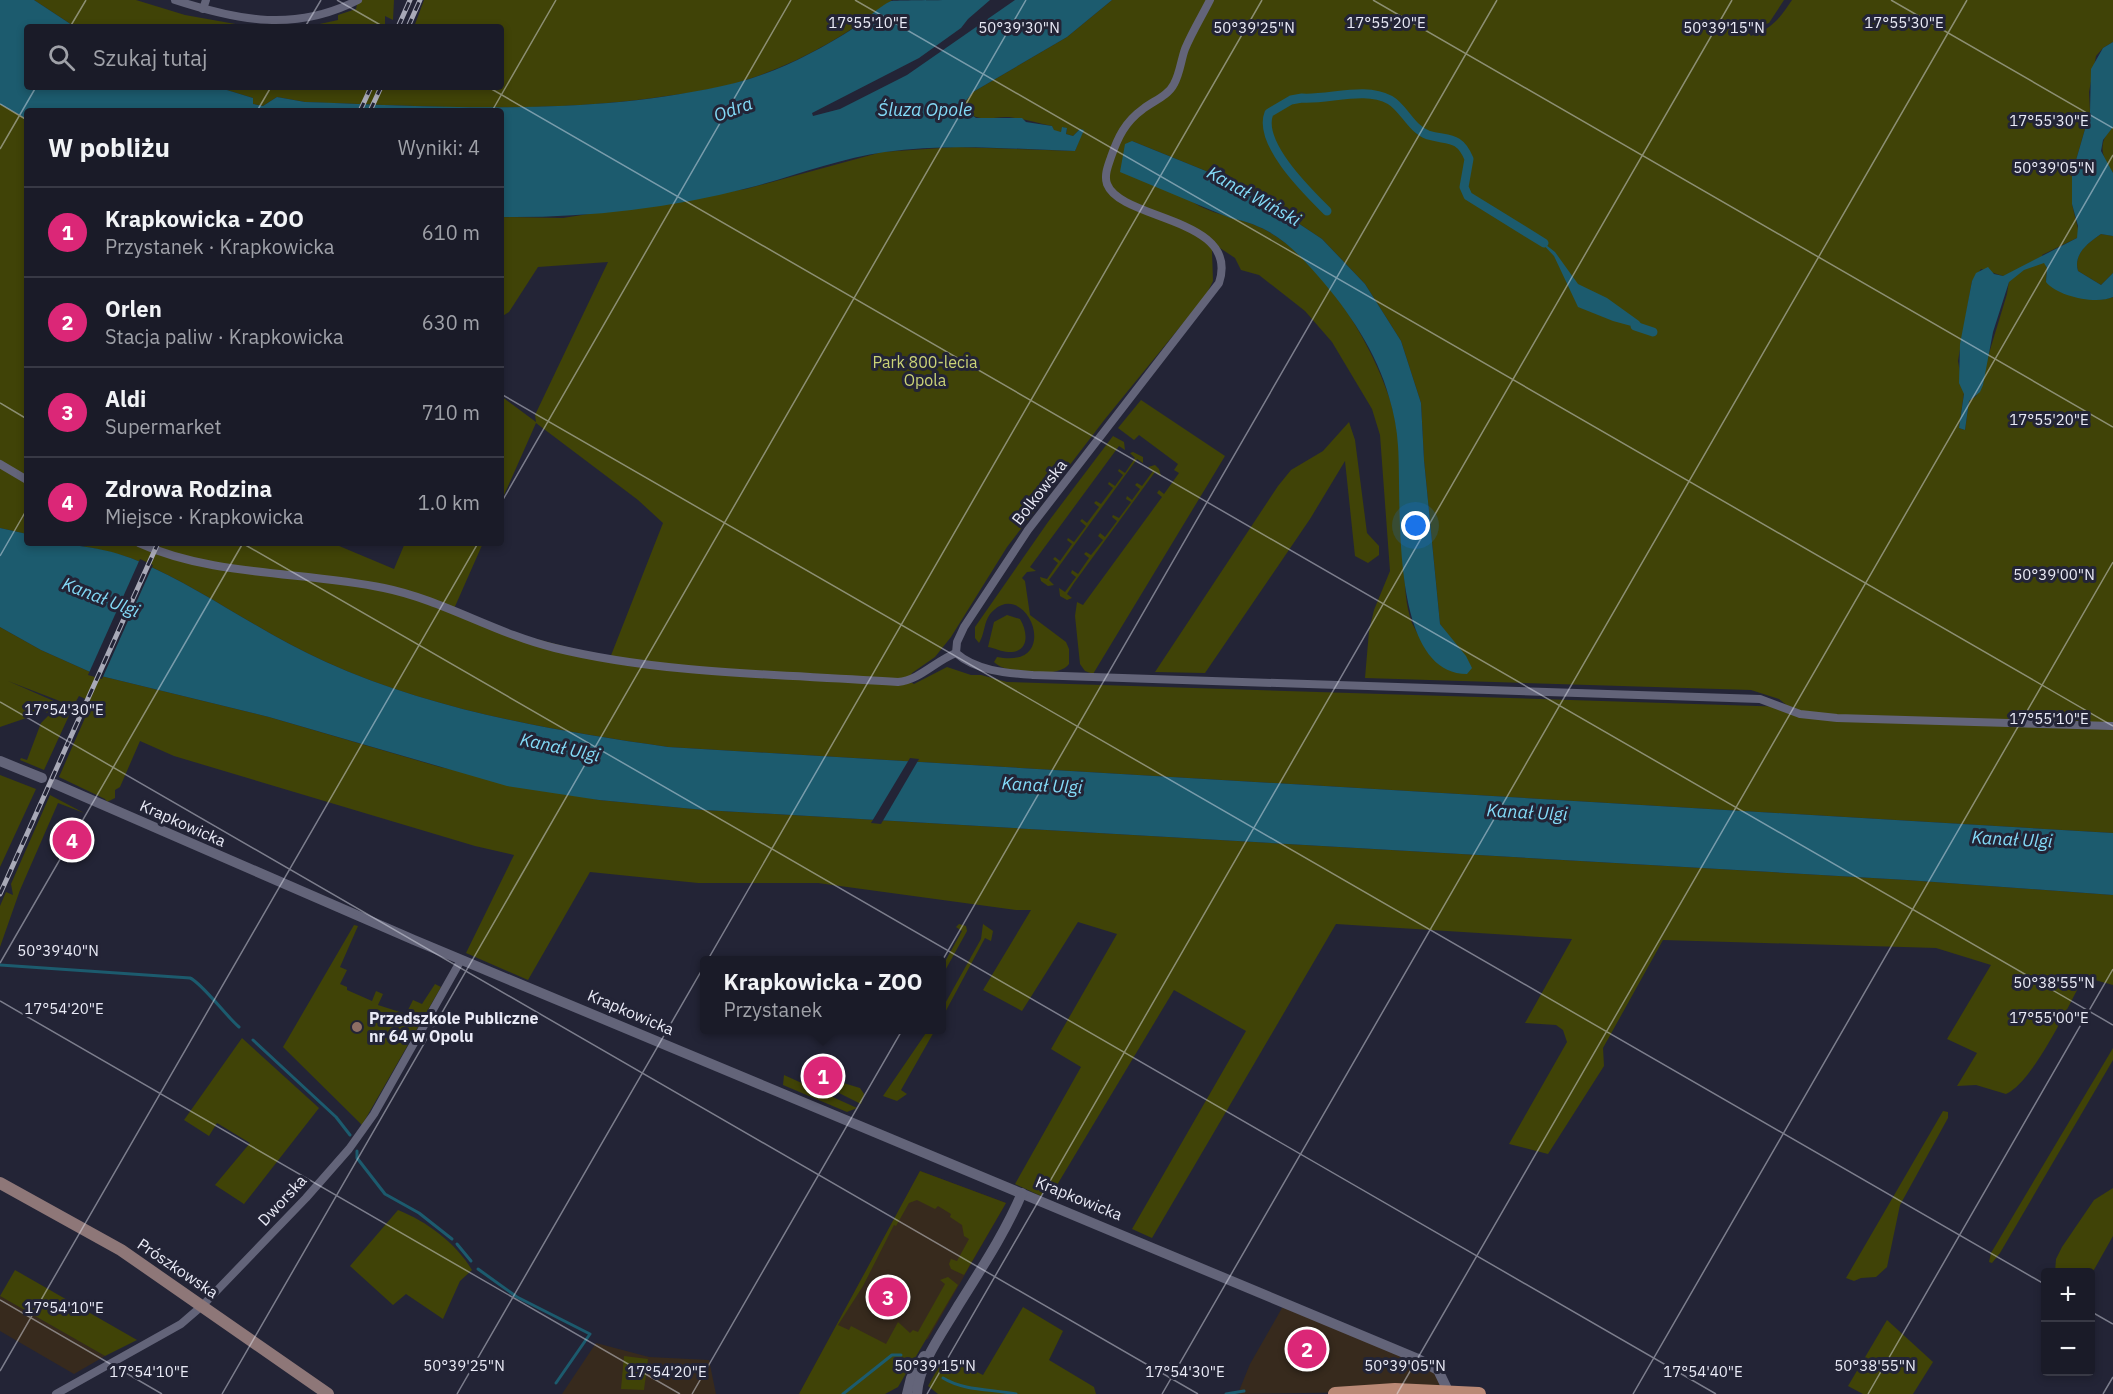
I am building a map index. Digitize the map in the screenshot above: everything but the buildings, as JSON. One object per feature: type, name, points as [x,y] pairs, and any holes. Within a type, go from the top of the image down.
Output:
[{"type":"main road","name":"Prószkowska","points":[[0,1183],[100,1236],[203,1305],[328,1394]]},
{"type":"main road","points":[[1335,1394],[1395,1390],[1479,1394]]},
{"type":"street","points":[[175,0],[239,18],[280,20],[316,17],[358,0]]},
{"type":"street","points":[[203,9],[206,0]]},
{"type":"street","name":"Bolkowska","points":[[956,653],[964,627],[1028,530],[1219,283],[1221,273],[1218,255],[1209,241],[1197,233],[1117,198],[1107,182],[1106,173],[1120,130],[1174,85],[1185,49],[1210,0]]},
{"type":"street","points":[[0,464],[24,478]]},
{"type":"street","points":[[147,546],[191,562],[384,588],[435,604],[524,640],[556,649],[644,664],[898,682],[915,678],[942,658],[956,653],[967,661],[1005,673],[1760,699],[1800,714],[1828,718],[2113,726]]},
{"type":"street","points":[[0,761],[42,778]]},
{"type":"street","name":"Krapkowicka","points":[[55,784],[462,960],[1432,1365],[1438,1370],[1448,1391]]},
{"type":"street","name":"Dworska","points":[[56,1394],[172,1329],[203,1305],[306,1198],[357,1138],[389,1090],[462,960]]},
{"type":"street","points":[[907,1394],[916,1369],[941,1335],[1000,1239],[1022,1193]]},
{"type":"street","points":[[917,1394],[920,1377],[941,1335]]},
{"type":"shaded area","points":[[920,1171],[1006,1203],[928,1339],[799,1394]]},
{"type":"shaded area","points":[[0,1296],[105,1356],[74,1374],[0,1331]]},
{"type":"shaded area","points":[[1292,1304],[1432,1365],[1448,1391],[1240,1394],[1239,1391],[1250,1364],[1282,1308]]},
{"type":"shaded area","points":[[596,1343],[649,1357],[709,1360],[716,1394],[562,1394]]},
{"type":"green space","points":[[34,0],[136,0],[185,15],[235,24],[70,24]]},
{"type":"green space","points":[[358,0],[394,0],[393,20],[385,16],[385,24],[320,24],[338,20],[338,15],[356,9]]},
{"type":"green space","points":[[424,0],[892,0],[824,46],[768,72],[722,87],[637,100],[554,106],[429,107],[305,102],[277,97],[263,106],[252,104],[253,98],[227,90],[504,90],[504,24],[415,24]]},
{"type":"green space","name":"Park 800-lecia Opola","points":[[1112,0],[1784,0],[1769,23],[1747,31],[1751,36],[1765,30],[1775,22],[1792,0],[2113,0],[2113,42],[2096,56],[2089,92],[2090,112],[2072,174],[2072,204],[2079,233],[2077,238],[2042,255],[2047,268],[2046,281],[2051,286],[2068,294],[2088,298],[2113,297],[2113,833],[668,747],[538,726],[451,706],[366,679],[278,638],[162,572],[138,561],[81,546],[339,546],[394,569],[404,546],[482,546],[453,611],[493,628],[610,658],[663,523],[638,500],[536,423],[504,495],[504,398],[536,422],[535,415],[608,262],[538,267],[509,312],[504,315],[504,217],[563,218],[746,189],[882,152],[956,147],[1075,151],[1083,130],[1080,129],[1073,136],[1066,134],[1067,129],[1063,127],[1061,132],[1054,131],[1052,126],[1015,118],[977,117],[967,112],[964,103],[973,92],[1067,37]],"holes":[[[1132,141],[1233,182],[1322,239],[1365,284],[1401,341],[1421,403],[1424,460],[1440,624],[1452,640],[1431,654],[1412,623],[1407,602],[1400,456],[1394,413],[1380,372],[1356,326],[1324,281],[1288,245],[1260,227],[1199,206],[1182,194]],[[1217,246],[1235,258],[1241,270],[1259,275],[1305,311],[1332,342],[1372,409],[1380,435],[1390,571],[1374,610],[1369,631],[1365,678],[1751,690],[1779,699],[1789,707],[1007,682],[981,675],[971,675],[947,667],[914,684],[908,681],[912,673],[935,657],[951,637],[1007,547],[1105,419],[1206,295],[1213,281],[1212,251]],[[1981,269],[2003,276],[2010,274],[2007,294],[1976,396],[1969,401],[1965,430],[1959,428],[1964,393],[1958,361],[1972,281]]]},
{"type":"green space","points":[[0,104],[24,117],[24,533],[0,528]]},
{"type":"green space","points":[[2113,127],[2113,173],[2102,150],[2105,138]]},
{"type":"green space","points":[[2101,234],[2113,236],[2113,273],[2101,285],[2078,271],[2077,265],[2083,249]]},
{"type":"green space","points":[[1141,400],[1225,456],[1093,674],[1085,671],[1080,664],[1075,616],[1077,602],[1083,605],[1162,497],[1157,493],[1159,490],[1164,494],[1179,473],[1174,470],[1178,464],[1139,435],[1134,440],[1118,428]]},
{"type":"green space","points":[[1349,422],[1355,440],[1367,533],[1379,546],[1379,555],[1368,563],[1355,556],[1345,461],[1310,519],[1205,673],[1155,672],[1278,486],[1291,470],[1323,451]]},
{"type":"green space","points":[[1113,436],[1124,442],[1125,450],[1119,446],[1030,567],[1036,571],[1027,572],[1022,578],[1025,581],[1030,615],[1066,642],[1069,649],[1069,664],[1055,672],[1044,673],[1020,672],[1000,666],[994,662],[997,657],[1017,657],[1029,651],[1034,640],[1033,627],[1027,615],[1018,607],[1007,604],[994,610],[986,621],[979,643],[975,638],[975,627],[1048,522]]},
{"type":"green space","points":[[1133,452],[1143,457],[1143,463],[1137,459],[1049,580],[1054,585],[1048,586],[1041,581],[1040,577],[1047,579],[1058,563],[1053,559],[1055,557],[1060,561],[1072,544],[1067,540],[1068,538],[1074,542],[1086,526],[1080,521],[1082,519],[1087,523],[1099,507],[1094,503],[1096,501],[1101,504],[1113,488],[1108,484],[1109,482],[1115,486],[1123,475],[1118,471],[1119,469],[1125,473],[1135,458],[1130,453]]},
{"type":"green space","points":[[1155,465],[1161,476],[1155,472],[1074,583],[1067,594],[1072,598],[1067,600],[1060,596],[1059,588],[1065,592],[1076,577],[1071,573],[1072,570],[1078,574],[1089,558],[1084,554],[1086,552],[1091,555],[1103,540],[1098,536],[1100,533],[1105,537],[1117,521],[1112,517],[1113,515],[1119,518],[1131,502],[1126,499],[1127,496],[1132,500],[1140,489],[1135,485],[1137,483],[1142,486],[1153,471],[1148,467]]},
{"type":"green space","points":[[1007,615],[1020,619],[1026,635],[1024,645],[1015,651],[1006,652],[988,647],[994,622]]},
{"type":"green space","points":[[0,627],[41,650],[97,675],[269,717],[440,767],[599,800],[704,810],[1907,880],[2113,895],[2113,985],[2084,977],[2039,1059],[2017,1086],[2006,1094],[1976,1085],[1957,1086],[1977,1053],[1947,1039],[1991,965],[1936,948],[1663,940],[1603,1048],[1604,1066],[1548,1154],[1509,1144],[1567,1042],[1563,1030],[1556,1025],[1525,1023],[1572,939],[1336,924],[1152,1238],[1132,1229],[1246,1031],[1174,990],[1051,1195],[1044,1191],[1041,1196],[1015,1184],[1081,1067],[1051,1049],[1117,934],[1078,922],[1022,1011],[983,990],[1031,910],[1016,910],[818,883],[698,883],[590,872],[528,980],[466,953],[514,855],[475,846],[174,756],[140,741],[120,787],[115,790],[115,798],[107,802],[59,777],[92,702],[79,696],[75,703],[70,705],[8,681],[72,709],[44,770],[20,760],[21,758],[27,760],[41,723],[50,714],[39,709],[38,714],[0,727]]},
{"type":"green space","points":[[0,775],[36,789],[0,867]]},
{"type":"green space","points":[[50,795],[84,813],[58,803],[20,890],[0,947],[0,906],[6,892],[13,895],[11,884]]},
{"type":"green space","points":[[959,924],[966,926],[967,931],[946,969],[946,960],[962,931],[956,927]]},
{"type":"green space","points":[[983,924],[993,931],[991,941],[985,938],[946,1011],[946,1002],[981,939]]},
{"type":"green space","name":"Przedszkole Publiczne nr 64 w Opolu","points":[[354,925],[358,926],[340,967],[347,970],[340,984],[347,987],[347,990],[372,1001],[376,991],[383,994],[378,1005],[406,1014],[413,1000],[422,1004],[435,984],[441,987],[362,1125],[283,1047]]},
{"type":"green space","points":[[925,1034],[933,1034],[901,1090],[907,1094],[897,1101],[883,1096]]},
{"type":"green space","points":[[242,1038],[319,1108],[244,1204],[215,1185],[250,1143],[217,1123],[209,1136],[184,1120]]},
{"type":"green space","points":[[2113,1048],[2113,1060],[2000,1253],[1992,1263],[1989,1262],[1991,1253]]},
{"type":"green space","points":[[784,1075],[857,1108],[847,1112],[783,1085]]},
{"type":"green space","points":[[840,1082],[860,1088],[864,1094],[861,1104],[839,1093]]},
{"type":"green space","points":[[1943,1111],[1948,1112],[1948,1118],[1900,1205],[1887,1267],[1876,1277],[1854,1281],[1846,1278]]},
{"type":"green space","points":[[920,1171],[1006,1203],[964,1275],[951,1269],[949,1264],[951,1259],[957,1261],[969,1239],[964,1236],[962,1225],[938,1206],[935,1209],[917,1200],[909,1203],[896,1226],[894,1225],[863,1286],[838,1325],[849,1330],[851,1326],[886,1344],[898,1322],[910,1333],[913,1330],[918,1332],[945,1284],[940,1280],[948,1277],[958,1285],[898,1387],[885,1394],[799,1394]]},
{"type":"green space","points":[[2113,1188],[2113,1236],[2095,1268],[2055,1268],[2056,1259],[2062,1247],[2094,1200]]},
{"type":"green space","points":[[398,1210],[440,1234],[458,1251],[472,1270],[460,1281],[443,1319],[406,1294],[393,1305],[350,1266]]},
{"type":"green space","points":[[15,1270],[137,1340],[105,1356],[0,1296]]},
{"type":"green space","points":[[1023,1307],[1063,1331],[1049,1360],[1094,1387],[1096,1394],[938,1394],[928,1386],[938,1368],[955,1361],[983,1375]]},
{"type":"green space","points":[[1887,1320],[1933,1362],[1913,1394],[1863,1394],[1848,1386]]},
{"type":"green space","points":[[624,1356],[648,1359],[644,1390],[621,1389]]},
{"type":"water","points":[[0,0],[34,0],[70,24],[24,24],[24,90],[227,90],[253,98],[253,104],[263,106],[277,97],[305,102],[521,107],[628,101],[682,94],[735,83],[766,73],[811,53],[854,28],[891,1],[990,0],[961,28],[919,58],[812,113],[813,116],[840,109],[907,75],[1015,0],[1112,0],[1067,37],[973,92],[964,103],[967,112],[976,118],[1022,118],[1026,122],[1052,126],[1054,130],[1061,132],[1062,127],[1067,128],[1066,134],[1073,136],[1080,129],[1084,130],[1075,151],[956,147],[885,152],[687,202],[594,214],[504,217],[504,108],[24,108],[24,117],[0,104]]},
{"type":"water","points":[[2113,42],[2113,127],[2103,140],[2101,151],[2113,173],[2113,236],[2101,234],[2091,241],[2080,254],[2077,265],[2078,271],[2101,285],[2113,273],[2113,297],[2097,300],[2077,298],[2059,291],[2046,282],[2047,268],[2044,263],[2024,270],[2009,282],[1993,332],[1983,385],[1980,392],[1969,401],[1965,430],[1959,428],[1964,394],[1959,383],[1960,344],[1972,281],[1976,273],[1988,267],[1994,274],[2003,276],[2077,238],[2078,226],[2072,204],[2072,174],[2090,112],[2091,69],[2103,48]]},
{"type":"water","name":"Kanał Wiński","points":[[1132,141],[1233,182],[1322,239],[1365,284],[1401,341],[1421,403],[1424,460],[1440,624],[1466,656],[1472,668],[1467,674],[1442,666],[1423,646],[1412,616],[1404,580],[1395,422],[1384,381],[1360,333],[1318,276],[1279,238],[1257,226],[1230,218],[1120,172],[1125,144]]},
{"type":"water","points":[[1536,237],[1555,252],[1578,284],[1607,298],[1639,321],[1646,330],[1613,321],[1578,307],[1554,256]]},
{"type":"water","name":"Kanał Ulgi","points":[[0,528],[24,533],[24,546],[83,546],[138,561],[186,585],[278,638],[366,679],[451,706],[581,734],[668,747],[2113,833],[2113,895],[1907,880],[704,810],[599,800],[507,786],[269,717],[97,675],[41,650],[0,627]]},
{"type":"pier","points":[[140,559],[153,565],[102,679],[88,675]]},
{"type":"pier","points":[[910,758],[919,759],[881,824],[871,823]]},
{"type":"waterway","points":[[1327,211],[1297,180],[1277,152],[1267,125],[1269,113],[1291,100],[1370,94],[1390,100],[1422,132],[1457,142],[1469,159],[1464,187],[1468,196],[1544,243]]},
{"type":"waterway","points":[[1635,326],[1653,332]]},
{"type":"waterway","points":[[0,965],[190,978],[201,986],[239,1027]]},
{"type":"waterway","points":[[253,1040],[336,1117],[350,1135]]},
{"type":"waterway","points":[[357,1151],[357,1158],[385,1194],[419,1213],[452,1239]]},
{"type":"waterway","points":[[457,1244],[471,1261]]},
{"type":"waterway","points":[[478,1269],[517,1297],[590,1334],[556,1383]]},
{"type":"waterway","points":[[843,1394],[892,1355],[901,1355]]},
{"type":"waterway","points":[[943,1378],[969,1387],[1016,1394]]},
{"type":"waterway","points":[[1226,1394],[1244,1391]]},
{"type":"railway","points":[[399,24],[410,0]]},
{"type":"railway","points":[[409,24],[420,0]]},
{"type":"railway","points":[[361,108],[370,90]]},
{"type":"railway","points":[[371,108],[380,90]]},
{"type":"railway","points":[[0,894],[157,546]]},
{"type":"place","name":"Zdrowa Rodzina","points":[[72,840]]},
{"type":"place","name":"Przedszkole Publiczne nr 64 w Opolu","points":[[357,1027]]},
{"type":"place","name":"Krapkowicka - ZOO","points":[[823,1076]]},
{"type":"place","name":"Aldi","points":[[888,1297]]},
{"type":"place","name":"Orlen","points":[[1307,1349]]},
{"type":"water label","name":"Odra","points":[[733,109]]},
{"type":"water label","name":"Śluza Opole","points":[[925,109]]}]
